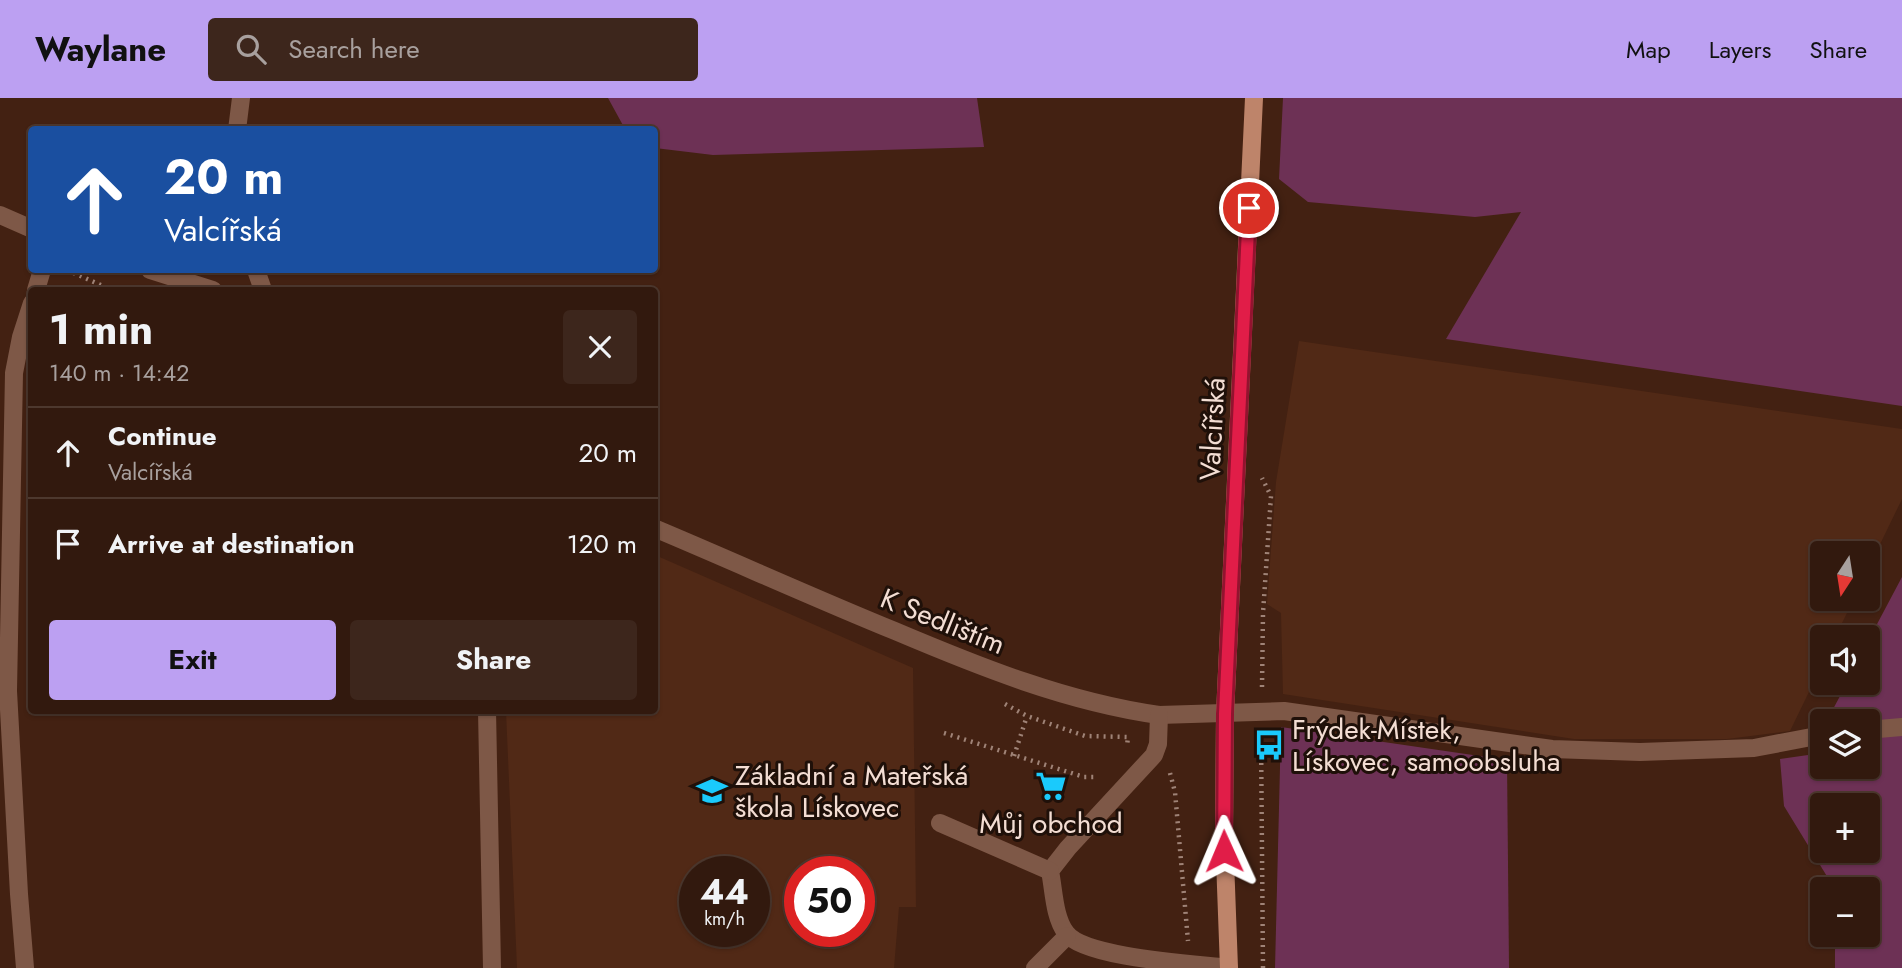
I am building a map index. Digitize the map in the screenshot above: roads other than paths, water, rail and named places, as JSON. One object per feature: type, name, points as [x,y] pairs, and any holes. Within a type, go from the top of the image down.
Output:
[{"type":"main road","name":"Valcířská","points":[[1229,968],[1225,714],[1254,98]]},
{"type":"street","points":[[238,126],[242,98]]},
{"type":"street","points":[[0,215],[28,227]]},
{"type":"street","points":[[159,273],[203,287]]},
{"type":"street","points":[[25,968],[4,691],[14,373],[28,315]]},
{"type":"street","name":"K Sedlištím","points":[[658,530],[995,671],[1088,701],[1159,715],[1284,711],[1552,749],[1640,752],[1754,748],[1810,737]]},
{"type":"street","points":[[487,714],[492,968]]},
{"type":"street","points":[[1159,715],[1158,744],[1154,755],[1050,871],[1059,918],[1068,936],[1089,948],[1114,954],[1229,968]]},
{"type":"street","points":[[1880,729],[1902,727]]},
{"type":"street","points":[[940,823],[1050,871]]},
{"type":"street","points":[[1035,968],[1068,936]]},
{"type":"place","name":"Frýdek-Místek, Lískovec, samoobsluha","points":[[1269,745]]},
{"type":"place","name":"Můj obchod","points":[[1051,786]]},
{"type":"place","name":"Základní a Mateřská škola Lískovec","points":[[712,791]]}]
